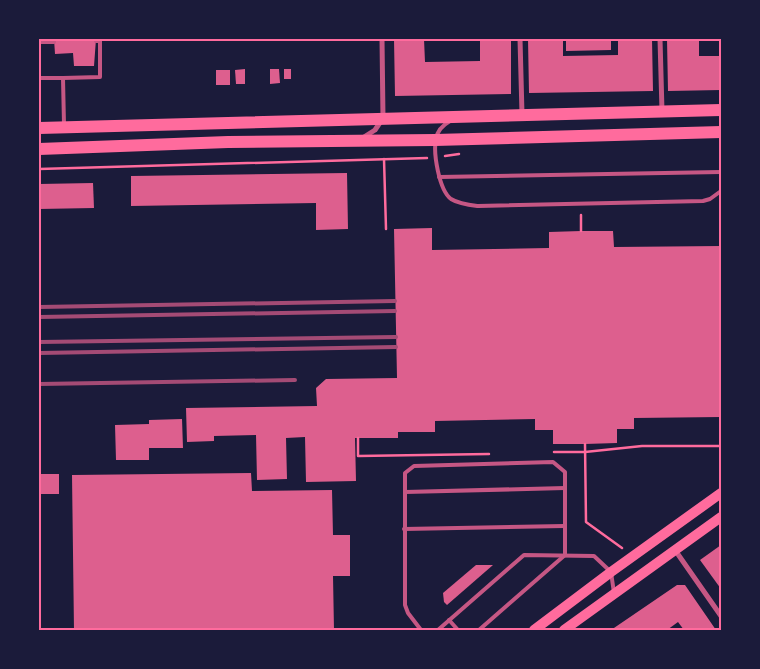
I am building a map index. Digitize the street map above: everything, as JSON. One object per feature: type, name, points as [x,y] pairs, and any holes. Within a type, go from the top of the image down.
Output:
[{"type":"main road","points":[[39,128],[721,110]]},
{"type":"main road","points":[[39,149],[228,142],[435,140],[721,132]]},
{"type":"main road","points":[[534,630],[721,493]]},
{"type":"main road","points":[[564,630],[721,517]]},
{"type":"street","points":[[359,140],[375,130],[383,118],[382,39]]},
{"type":"street","points":[[520,39],[522,115]]},
{"type":"street","points":[[660,39],[662,111]]},
{"type":"street","points":[[675,550],[721,616]]},
{"type":"lane","points":[[39,78],[100,77],[98,41]]},
{"type":"lane","points":[[39,42],[54,42]]},
{"type":"lane","points":[[63,78],[64,127]]},
{"type":"lane","points":[[461,116],[443,126],[435,140],[439,177],[444,192],[458,202],[478,206],[703,201],[710,199],[721,190]]},
{"type":"lane","points":[[439,177],[721,172]]},
{"type":"lane","points":[[421,630],[408,613],[405,605],[405,473],[414,466],[553,462],[565,472],[565,555]]},
{"type":"lane","points":[[405,492],[565,488]]},
{"type":"lane","points":[[404,529],[564,526]]},
{"type":"lane","points":[[438,630],[524,555],[594,556],[611,572],[614,593]]},
{"type":"lane","points":[[479,630],[565,555]]},
{"type":"lane","points":[[449,620],[458,630]]},
{"type":"path","points":[[39,169],[437,158]]},
{"type":"path","points":[[384,159],[386,229]]},
{"type":"path","points":[[581,215],[581,231]]},
{"type":"path","points":[[358,438],[358,456],[490,454]]},
{"type":"path","points":[[585,444],[586,522],[622,548]]},
{"type":"path","points":[[550,452],[585,452],[642,446],[721,446]]},
{"type":"building","points":[[54,39],[96,39],[94,66],[74,66],[73,53],[55,54]]},
{"type":"building","points":[[394,39],[424,39],[425,62],[480,61],[480,39],[511,39],[511,94],[395,96]]},
{"type":"building","points":[[528,39],[563,39],[563,56],[618,55],[618,39],[652,39],[653,91],[529,93]]},
{"type":"building","points":[[566,39],[611,39],[611,50],[566,51]]},
{"type":"building","points":[[667,39],[699,39],[699,56],[721,56],[721,90],[668,91]]},
{"type":"building","points":[[245,69],[245,84],[236,84],[235,70]]},
{"type":"building","points":[[270,69],[279,69],[280,83],[270,84]]},
{"type":"building","points":[[284,69],[291,69],[291,79],[284,79]]},
{"type":"building","points":[[216,70],[230,70],[230,85],[216,85]]},
{"type":"building","points":[[347,173],[348,229],[316,230],[316,203],[131,206],[131,176]]},
{"type":"building","points":[[93,183],[94,208],[39,209],[39,184]]},
{"type":"building","points":[[432,228],[432,250],[549,248],[549,232],[581,231],[613,231],[614,247],[721,246],[721,417],[634,418],[634,429],[617,429],[617,443],[585,444],[553,444],[553,430],[535,430],[535,419],[435,421],[435,432],[398,432],[398,438],[355,438],[356,481],[306,482],[305,437],[286,438],[287,479],[257,480],[256,435],[214,436],[214,441],[187,442],[186,408],[317,406],[316,388],[326,379],[397,378],[394,229]]},
{"type":"building","points":[[182,419],[183,448],[149,448],[149,460],[116,460],[115,425],[149,424],[149,420]]},
{"type":"building","points":[[251,473],[252,491],[332,490],[333,535],[350,535],[350,576],[333,576],[334,630],[74,630],[72,475]]},
{"type":"building","points":[[39,474],[59,474],[59,494],[39,494]]},
{"type":"building","points":[[721,545],[721,589],[700,560]]},
{"type":"building","points":[[476,565],[493,565],[447,605],[444,602],[443,593]]},
{"type":"building","points":[[677,585],[685,585],[716,630],[684,630],[678,622],[667,630],[611,630]]},
{"type":"railway","points":[[39,307],[395,301]]},
{"type":"railway","points":[[39,317],[395,311]]},
{"type":"railway","points":[[39,342],[396,337]]},
{"type":"railway","points":[[39,353],[396,347]]},
{"type":"railway","points":[[39,384],[295,380]]}]
